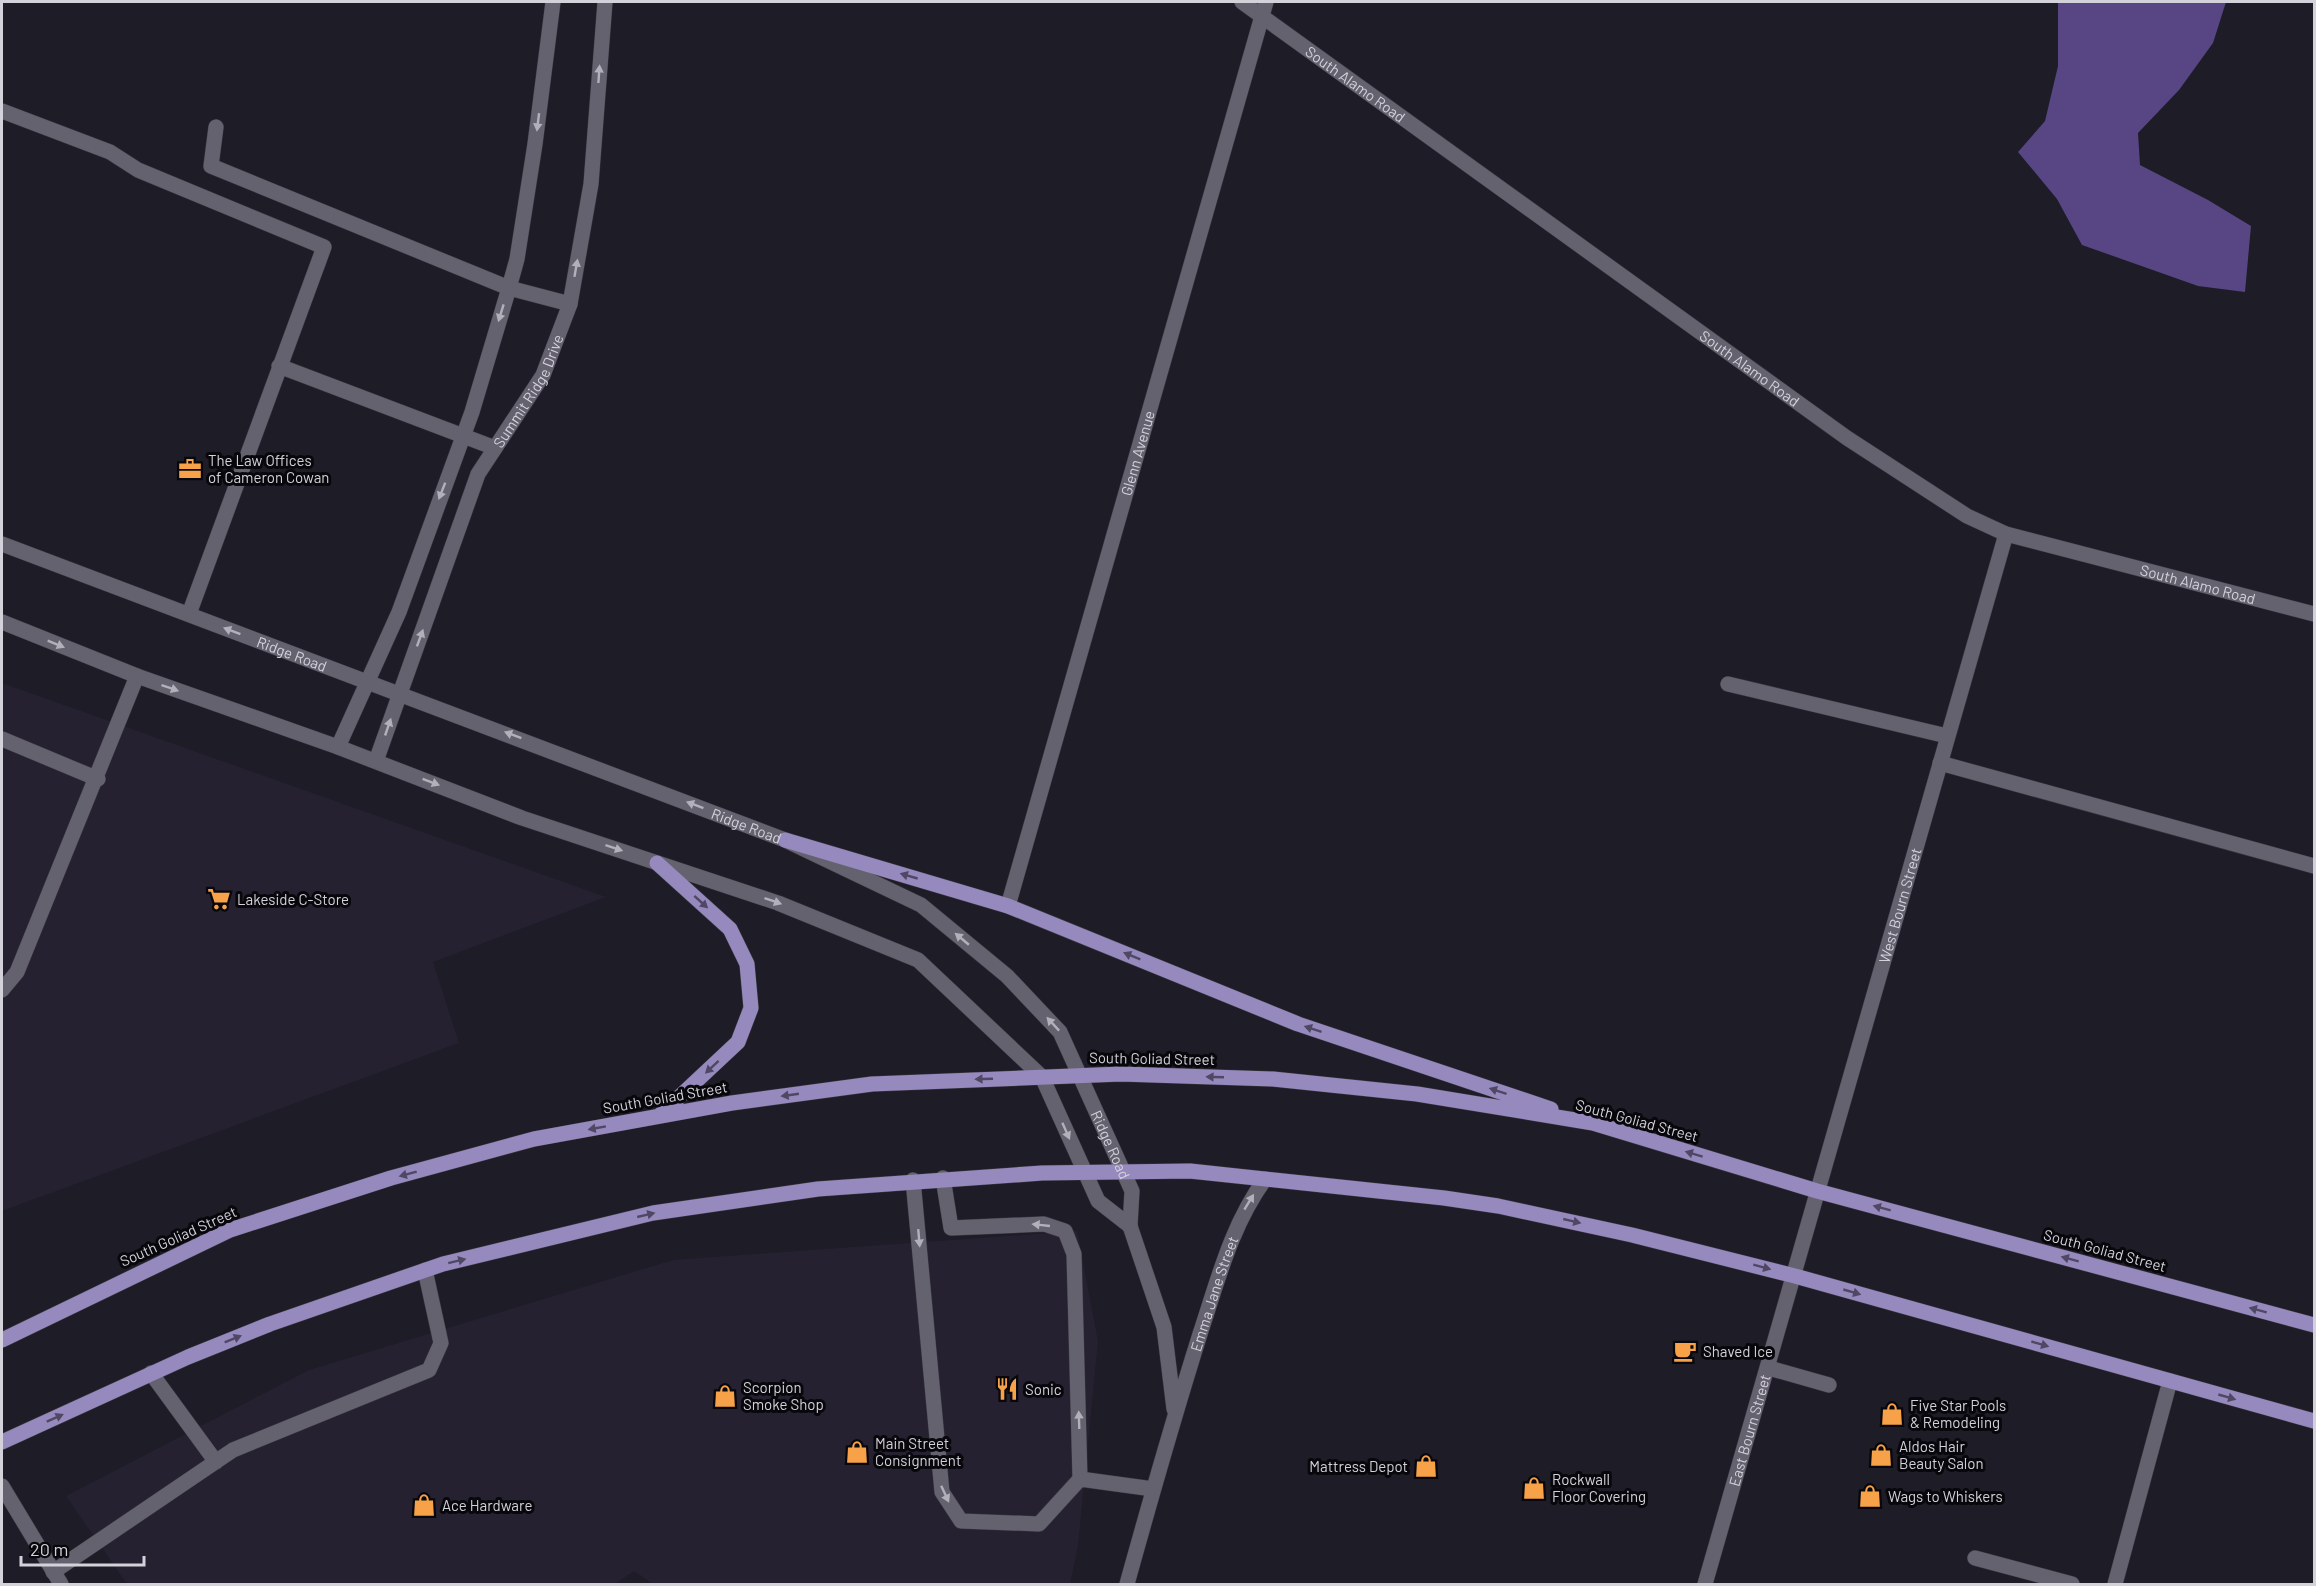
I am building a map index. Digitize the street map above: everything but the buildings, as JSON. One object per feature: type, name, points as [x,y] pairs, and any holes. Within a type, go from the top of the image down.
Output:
[{"type":"main road","points":[[785,840],[1008,906],[1298,1024],[1593,1123]]},
{"type":"main road","points":[[657,863],[730,929],[747,964],[751,1008],[738,1042],[659,1116]]},
{"type":"main road","name":"South Goliad Street","points":[[2,1340],[230,1230],[391,1178],[534,1139],[732,1103],[872,1084],[1121,1074],[1273,1079],[1417,1094],[1593,1123],[1817,1191],[2314,1325]]},
{"type":"main road","points":[[2,1442],[152,1373],[270,1324],[425,1270],[653,1213],[818,1189],[913,1180],[1190,1171],[1444,1198],[1498,1206],[1621,1233],[1795,1276],[2314,1421]]},
{"type":"street","points":[[338,747],[399,612],[462,436],[509,288],[517,259],[535,144],[553,2]]},
{"type":"street","name":"Summit Ridge Drive","points":[[376,761],[478,474],[543,375],[570,304],[591,184],[605,2]]},
{"type":"street","name":"South Alamo Road","points":[[1242,2],[1264,9],[1847,438],[1967,516],[2006,534],[2314,614]]},
{"type":"street","name":"Glenn Avenue","points":[[1008,906],[1264,9]]},
{"type":"street","points":[[2,111],[110,152],[138,170],[324,247],[189,614]]},
{"type":"street","points":[[216,126],[211,166],[509,288],[570,304]]},
{"type":"street","points":[[279,366],[495,448]]},
{"type":"street","name":"West Bourn Street","points":[[1795,1276],[1817,1191],[2006,534]]},
{"type":"street","name":"Ridge Road","points":[[2,544],[785,840],[921,905],[1007,976],[1060,1032],[1132,1191],[1130,1226]]},
{"type":"street","points":[[2,622],[137,676],[376,761],[522,818],[778,903],[918,960],[1042,1077],[1098,1201],[1130,1226]]},
{"type":"street","points":[[2,990],[17,972],[98,779],[137,676]]},
{"type":"street","points":[[1728,684],[1947,736]]},
{"type":"street","points":[[2,739],[98,779]]},
{"type":"street","points":[[1940,763],[2314,866]]},
{"type":"street","points":[[913,1180],[942,1492],[961,1521],[1038,1524],[1080,1479],[1074,1254],[1065,1231],[1044,1224],[951,1228],[943,1178]]},
{"type":"street","name":"Emma Jane Street","points":[[1126,1584],[1174,1415],[1228,1246],[1241,1216],[1264,1179]]},
{"type":"street","name":"Emma Jane Street","points":[[1130,1226],[1164,1327],[1174,1415]]},
{"type":"street","points":[[2,1486],[57,1578],[233,1450],[429,1370],[441,1343],[425,1270]]},
{"type":"street","name":"East Bourn Street","points":[[1705,1584],[1795,1276]]},
{"type":"street","points":[[1769,1368],[1829,1385]]},
{"type":"street","points":[[152,1373],[216,1462]]},
{"type":"street","points":[[2115,1584],[2170,1380]]},
{"type":"street","points":[[1080,1479],[1153,1490]]},
{"type":"street","points":[[1975,1558],[2072,1584]]},
{"type":"shaded area","points":[[2058,2],[2226,2],[2213,43],[2179,90],[2138,133],[2140,165],[2208,200],[2251,226],[2245,292],[2198,286],[2082,245],[2057,199],[2018,152],[2045,121],[2058,66]]},
{"type":"shaded area","points":[[2,683],[606,897],[433,962],[459,1043],[2,1211]]},
{"type":"shaded area","points":[[1077,1231],[1098,1341],[1078,1546],[1070,1584],[653,1584],[634,1571],[615,1584],[127,1584],[66,1496],[309,1370],[673,1260]]},
{"type":"place","name":"The Law Offices of Cameron Cowan","points":[[190,469]]},
{"type":"place","name":"Lakeside C-Store","points":[[219,899]]},
{"type":"place","name":"Shaved Ice","points":[[1685,1351]]},
{"type":"place","name":"Sonic","points":[[1007,1389]]},
{"type":"place","name":"Scorpion Smoke Shop","points":[[725,1396]]},
{"type":"place","name":"Five Star Pools & Remodeling","points":[[1892,1414]]},
{"type":"place","name":"Main Street Consignment","points":[[857,1452]]},
{"type":"place","name":"Aldos Hair Beauty Salon","points":[[1881,1455]]},
{"type":"place","name":"Mattress Depot","points":[[1426,1466]]},
{"type":"place","name":"Rockwall Floor Covering","points":[[1534,1488]]},
{"type":"place","name":"Wags to Whiskers","points":[[1870,1496]]},
{"type":"place","name":"Ace Hardware","points":[[424,1505]]}]
